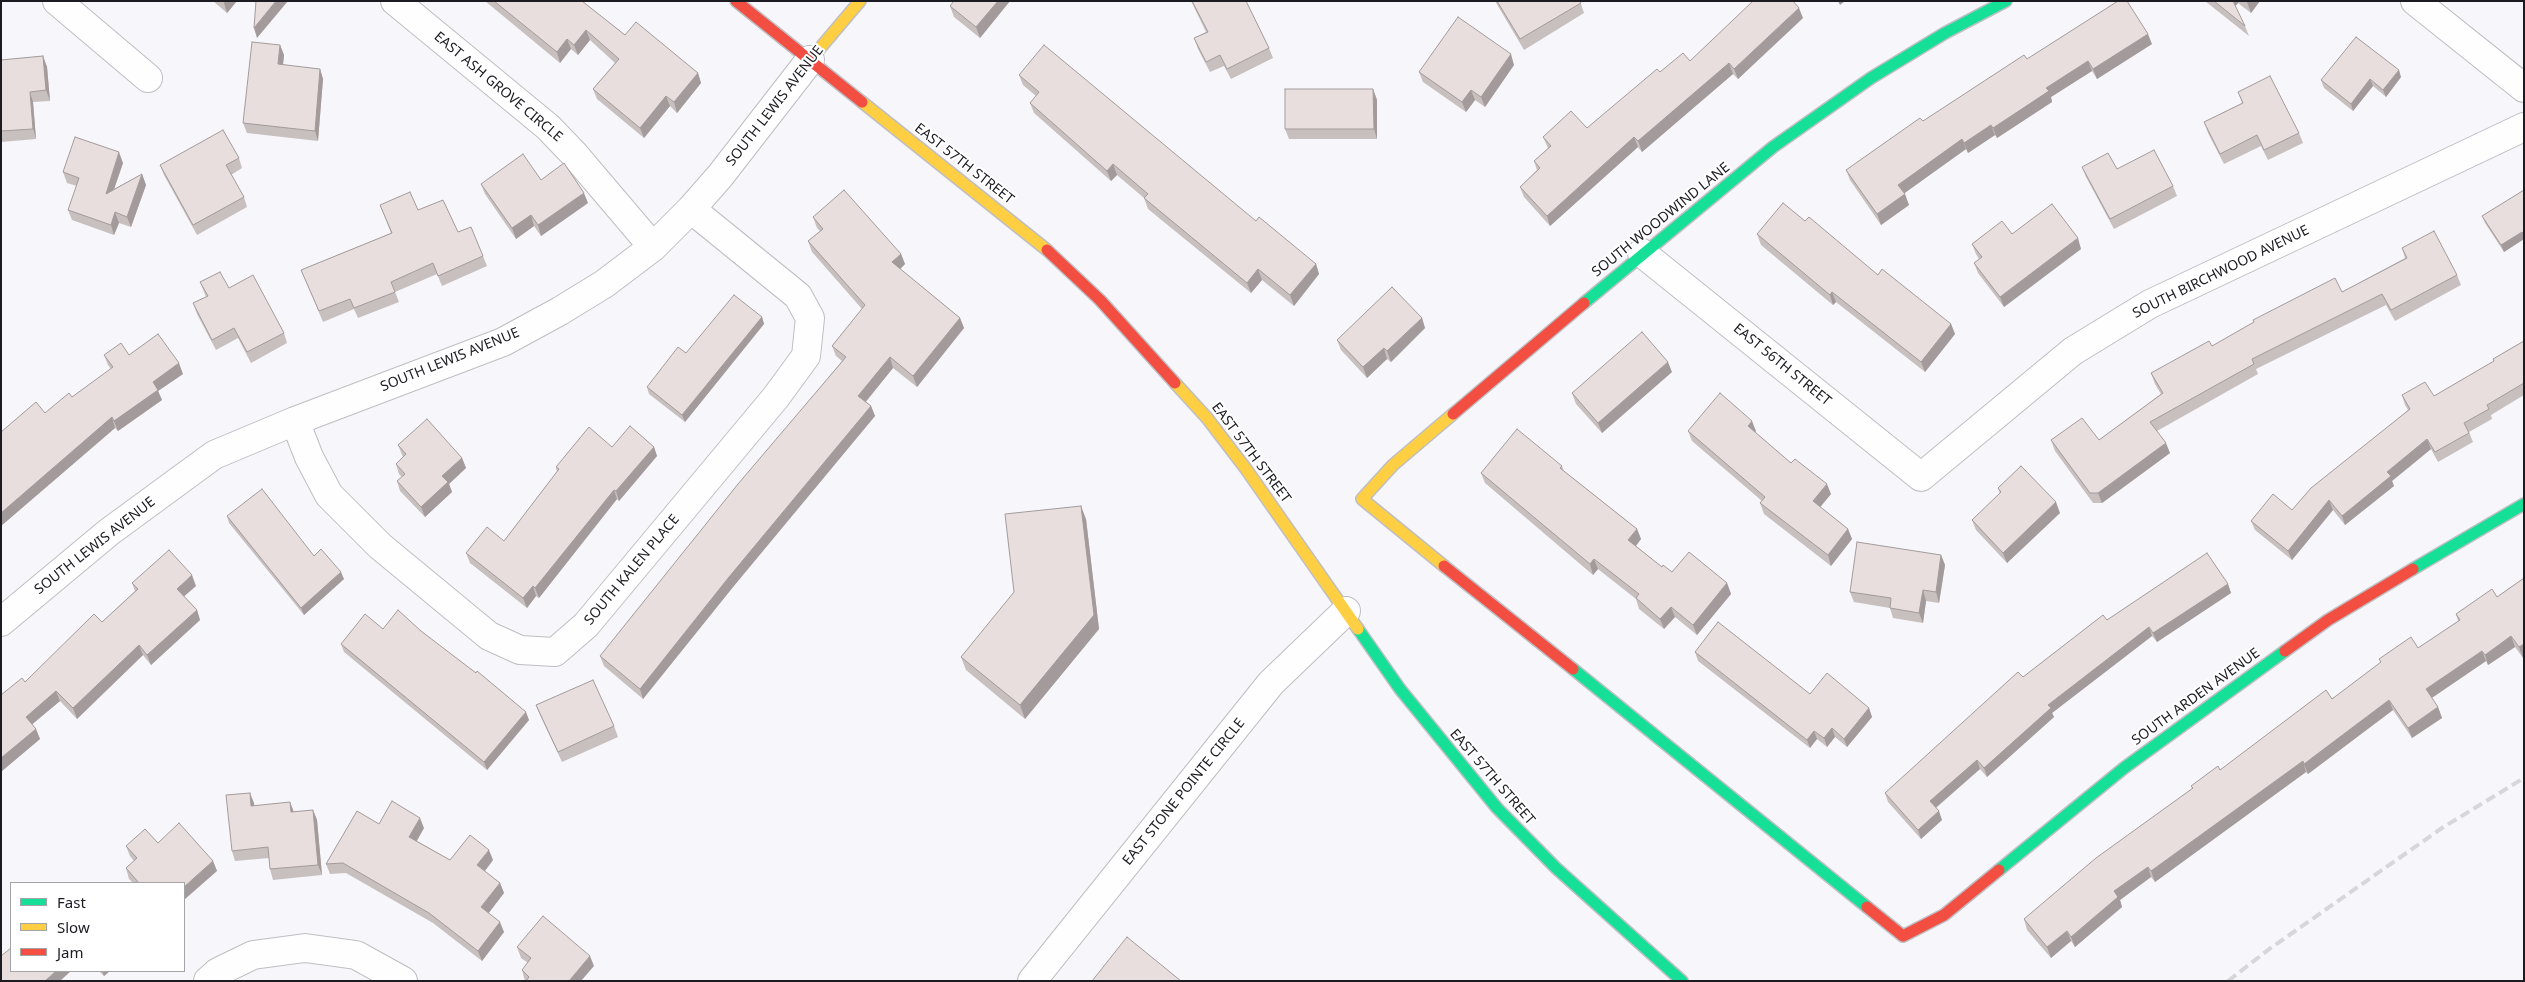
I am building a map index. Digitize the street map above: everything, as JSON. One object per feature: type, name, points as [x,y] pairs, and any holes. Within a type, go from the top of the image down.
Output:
[{"type":"street","points":[[57,1],[148,78]]},
{"type":"street","name":"EAST ASH GROVE CIRCLE","points":[[395,1],[548,127],[574,154],[653,247]]},
{"type":"street","name":"EAST 57TH STREET","points":[[736,1],[1035,238],[1072,272],[1207,418],[1246,468],[1346,611],[1445,747],[1497,808],[1599,909],[1682,981]]},
{"type":"street","name":"SOUTH LEWIS AVENUE","points":[[1,622],[109,532],[214,455],[295,421],[503,342],[560,311],[597,288],[653,247],[691,209],[720,176],[810,60],[860,1]]},
{"type":"street","name":"SOUTH WOODWIND LANE","points":[[1902,936],[1362,499],[1393,465],[1642,253],[1773,147],[1871,78],[1945,34],[2006,1]]},
{"type":"street","points":[[2416,1],[2524,88]]},
{"type":"street","name":"SOUTH BIRCHWOOD AVENUE","points":[[1921,477],[2073,351],[2150,304],[2524,127]]},
{"type":"street","name":"SOUTH KALEN PLACE","points":[[295,421],[309,457],[329,495],[380,546],[489,636],[520,650],[555,652],[586,625],[776,397],[806,356],[810,318],[798,296],[691,209]]},
{"type":"street","name":"EAST 56TH STREET","points":[[1642,253],[1921,477]]},
{"type":"street","name":"SOUTH ARDEN AVENUE","points":[[1902,936],[1944,915],[2124,768],[2328,620],[2524,504]]},
{"type":"street","name":"EAST STONE POINTE CIRCLE","points":[[1032,981],[1271,683],[1346,611]]},
{"type":"street","points":[[208,981],[218,972],[253,955],[305,948],[356,954],[403,981]]},
{"type":"building","points":[[256,1],[276,1],[254,28]]},
{"type":"building","points":[[494,1],[582,1],[625,35],[636,22],[698,73],[674,102],[666,96],[640,128],[593,89],[619,59],[586,30],[574,45],[567,39],[557,52]]},
{"type":"building","points":[[954,1],[998,1],[976,27],[950,6]]},
{"type":"building","points":[[1192,1],[1246,1],[1269,48],[1227,69],[1220,55],[1206,62],[1194,38],[1208,32]]},
{"type":"building","points":[[1497,1],[1580,1],[1581,3],[1520,39]]},
{"type":"building","points":[[1753,1],[1793,1],[1799,8],[1734,69],[1729,63],[1638,141],[1634,137],[1547,216],[1520,187],[1540,168],[1534,161],[1551,146],[1543,137],[1571,111],[1587,128],[1657,69],[1660,72],[1683,53],[1690,61]]},
{"type":"building","points":[[2118,1],[2127,1],[2148,34],[2093,69],[2088,61],[2046,88],[2049,91],[1993,128],[1991,125],[1964,143],[1962,139],[1898,185],[1905,194],[1877,214],[1846,170],[1920,118],[1923,121],[2024,55],[2027,59]]},
{"type":"building","points":[[2214,1],[2233,1],[2245,26]]},
{"type":"building","points":[[1458,17],[1511,54],[1481,97],[1471,90],[1462,102],[1419,72]]},
{"type":"building","points":[[2356,37],[2399,70],[2383,90],[2370,79],[2351,104],[2321,80]]},
{"type":"building","points":[[252,42],[280,45],[278,64],[320,69],[315,131],[243,123]]},
{"type":"building","points":[[1044,45],[1256,221],[1259,217],[1316,264],[1290,295],[1258,269],[1247,283],[1144,198],[1148,194],[1113,164],[1107,171],[1030,103],[1039,92],[1019,75]]},
{"type":"building","points":[[43,56],[46,90],[30,92],[33,129],[1,131],[1,60]]},
{"type":"building","points":[[2270,76],[2299,133],[2264,150],[2257,135],[2220,154],[2204,122],[2243,103],[2238,92]]},
{"type":"building","points":[[1285,89],[1373,89],[1374,129],[1285,129]]},
{"type":"building","points":[[223,130],[239,158],[226,165],[244,197],[193,225],[160,165]]},
{"type":"building","points":[[75,137],[119,152],[106,194],[142,174],[127,217],[115,212],[111,225],[68,210],[79,178],[63,172]]},
{"type":"building","points":[[2154,150],[2173,186],[2110,219],[2082,167],[2108,153],[2117,169]]},
{"type":"building","points":[[523,154],[541,180],[564,163],[584,193],[538,225],[531,215],[512,228],[481,184]]},
{"type":"building","points":[[844,190],[901,254],[892,262],[960,318],[913,376],[890,357],[858,396],[871,406],[729,577],[640,689],[600,656],[738,484],[846,357],[832,346],[865,305],[808,241],[823,229],[813,217]]},
{"type":"building","points":[[2524,190],[2524,234],[2522,232],[2501,245],[2482,216]]},
{"type":"building","points":[[410,192],[418,210],[443,200],[458,232],[471,227],[483,256],[438,276],[433,263],[391,282],[395,292],[354,308],[350,299],[319,311],[301,270],[392,233],[380,205]]},
{"type":"building","points":[[1783,203],[1805,221],[1809,217],[1878,275],[1882,269],[1951,324],[1921,362],[1832,292],[1830,295],[1757,234]]},
{"type":"building","points":[[2052,204],[2078,238],[2000,297],[1974,263],[1982,257],[1972,244],[2002,221],[2012,234]]},
{"type":"building","points":[[2434,231],[2457,275],[2391,310],[2382,294],[2252,359],[2254,364],[2150,422],[2166,443],[2098,493],[2090,493],[2051,440],[2082,418],[2099,440],[2163,393],[2151,373],[2209,341],[2212,346],[2254,322],[2253,320],[2335,278],[2342,292],[2407,258],[2402,248]]},
{"type":"building","points":[[220,272],[229,288],[253,275],[284,333],[247,352],[234,328],[212,340],[193,303],[208,296],[200,282]]},
{"type":"building","points":[[1392,287],[1422,318],[1387,351],[1384,348],[1363,367],[1337,340]]},
{"type":"building","points":[[734,295],[762,317],[682,415],[647,387],[678,347],[686,353]]},
{"type":"building","points":[[1642,332],[1668,362],[1598,423],[1572,393]]},
{"type":"building","points":[[158,334],[179,363],[153,382],[158,390],[114,421],[112,417],[1,513],[1,432],[36,402],[45,413],[69,393],[72,397],[113,367],[104,355],[121,343],[129,355]]},
{"type":"building","points":[[2524,341],[2524,383],[2487,405],[2489,409],[2464,423],[2469,433],[2435,452],[2427,439],[2387,472],[2391,476],[2342,516],[2329,500],[2288,551],[2251,521],[2273,494],[2292,510],[2311,488],[2410,409],[2402,395],[2425,382],[2434,396]]},
{"type":"building","points":[[1720,393],[1752,421],[1748,426],[1791,463],[1795,459],[1827,484],[1813,501],[1848,529],[1828,555],[1760,503],[1765,497],[1688,431]]},
{"type":"building","points":[[427,419],[462,458],[442,476],[448,482],[421,507],[397,481],[405,474],[396,464],[406,454],[398,445]]},
{"type":"building","points":[[630,426],[654,447],[616,491],[614,490],[535,588],[533,586],[523,598],[466,553],[487,527],[504,541],[559,469],[556,467],[589,427],[612,447]]},
{"type":"building","points":[[1517,429],[1562,466],[1560,468],[1637,529],[1628,540],[1662,567],[1663,565],[1672,572],[1689,552],[1727,583],[1693,625],[1671,607],[1660,619],[1636,598],[1639,594],[1594,559],[1590,564],[1481,473]]},
{"type":"building","points":[[2021,466],[2056,502],[2003,553],[1972,520],[2001,492],[1998,488]]},
{"type":"building","points":[[262,489],[314,556],[321,549],[341,572],[301,608],[227,516]]},
{"type":"building","points":[[1081,506],[1094,615],[1020,705],[961,657],[1014,592],[1005,514]]},
{"type":"building","points":[[1857,542],[1941,555],[1936,592],[1923,590],[1919,613],[1890,608],[1891,598],[1850,592]]},
{"type":"building","points":[[169,550],[192,575],[177,589],[197,610],[147,655],[139,645],[73,708],[56,691],[26,717],[36,729],[1,758],[1,695],[22,678],[25,682],[94,614],[102,622],[138,589],[132,583]]},
{"type":"building","points":[[2207,553],[2228,584],[2153,633],[2149,627],[2048,705],[2051,708],[1984,768],[1977,760],[1930,801],[1939,811],[1918,830],[1885,793],[2018,672],[2023,677],[2103,615],[2107,620]]},
{"type":"building","points":[[2524,578],[2524,644],[2519,647],[2511,636],[2485,655],[2482,651],[2426,689],[2438,707],[2408,728],[2389,700],[2304,764],[2303,761],[2151,871],[2148,867],[2114,891],[2118,897],[2071,937],[2067,931],[2047,947],[2024,919],[2096,858],[2193,788],[2191,786],[2218,766],[2220,770],[2326,690],[2332,699],[2381,662],[2379,659],[2411,637],[2418,648],[2460,620],[2456,614],[2492,589],[2497,597]]},
{"type":"building","points":[[398,610],[421,631],[476,673],[477,671],[526,712],[484,762],[341,644],[365,614],[383,629]]},
{"type":"building","points":[[1718,622],[1810,694],[1827,673],[1869,708],[1844,739],[1832,728],[1824,738],[1814,731],[1807,740],[1695,652]]},
{"type":"building","points":[[593,680],[614,726],[558,752],[536,705]]},
{"type":"building","points":[[250,793],[251,806],[290,802],[291,812],[313,810],[318,865],[270,869],[268,847],[232,851],[226,795]]},
{"type":"building","points":[[392,801],[420,818],[409,837],[450,860],[470,835],[489,850],[477,865],[500,883],[481,907],[500,922],[478,951],[429,913],[343,863],[326,864],[357,811],[379,824]]},
{"type":"building","points":[[179,823],[213,861],[185,886],[185,882],[138,882],[126,868],[137,858],[126,846],[145,829],[158,843]]},
{"type":"building","points":[[543,916],[590,956],[569,981],[526,981],[529,977],[522,970],[531,958],[517,947]]},
{"type":"building","points":[[1127,937],[1181,981],[1092,981]]},
{"type":"building","points":[[10,949],[10,972],[55,972],[45,981],[1,981],[1,956]]},
{"type":"railway","points":[[2228,981],[2268,950],[2442,828],[2524,778]]},
{"type":"traffic: fast","points":[[1584,303],[1773,147],[1871,78],[1945,33],[2006,1]]},
{"type":"traffic: fast","points":[[2413,569],[2524,504]]},
{"type":"traffic: fast","points":[[1358,629],[1400,689],[1497,808],[1556,868],[1682,981]]},
{"type":"traffic: fast","points":[[1999,870],[2124,768],[2285,651]]},
{"type":"traffic: fast","points":[[1573,669],[1867,907]]},
{"type":"traffic: slow","points":[[810,60],[860,1]]},
{"type":"traffic: slow","points":[[862,102],[1047,250]]},
{"type":"traffic: slow","points":[[1175,383],[1207,418],[1246,469],[1358,629]]},
{"type":"traffic: slow","points":[[1444,566],[1362,499],[1393,465],[1453,414]]},
{"type":"traffic: jam","points":[[736,1],[862,102]]},
{"type":"traffic: jam","points":[[1047,250],[1100,300],[1175,383]]},
{"type":"traffic: jam","points":[[1453,414],[1584,303]]},
{"type":"traffic: jam","points":[[1444,566],[1573,669]]},
{"type":"traffic: jam","points":[[2285,651],[2328,620],[2413,569]]},
{"type":"traffic: jam","points":[[1867,907],[1903,936],[1944,915],[1999,870]]}]
